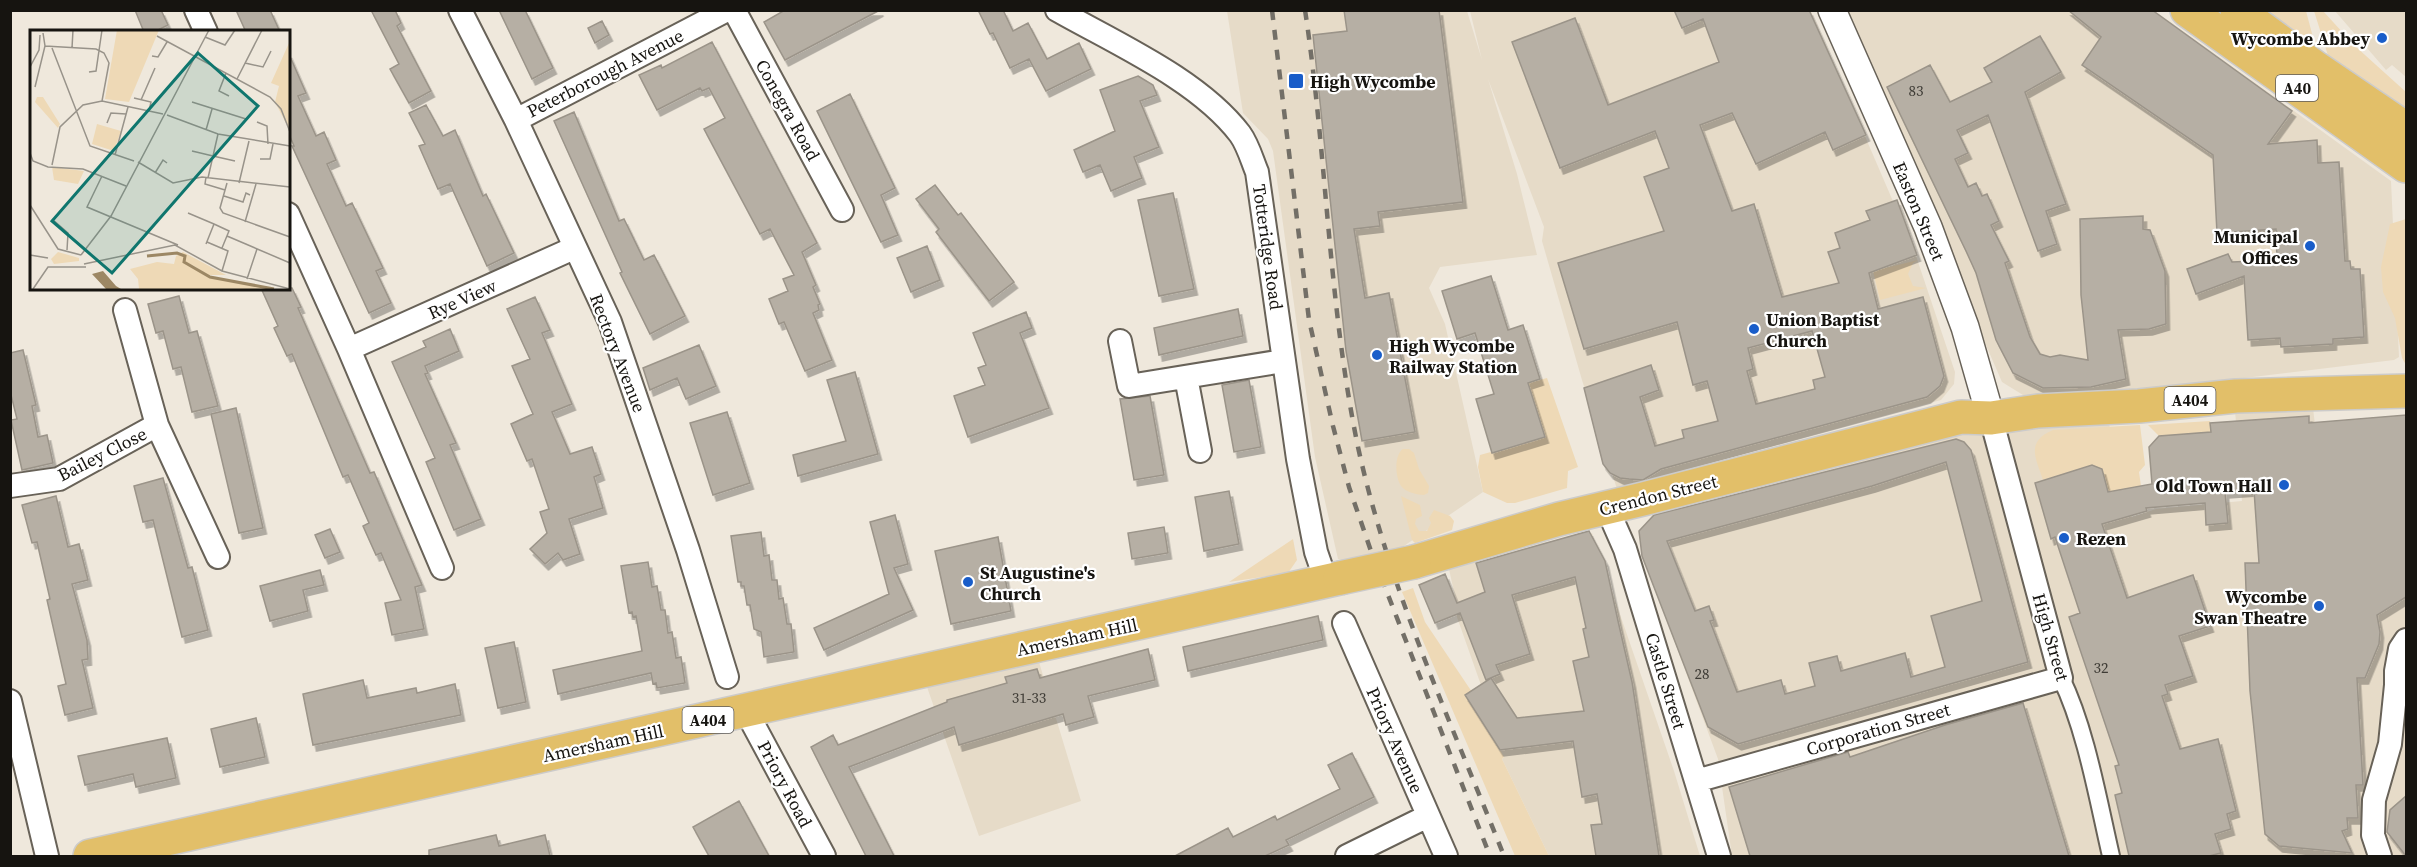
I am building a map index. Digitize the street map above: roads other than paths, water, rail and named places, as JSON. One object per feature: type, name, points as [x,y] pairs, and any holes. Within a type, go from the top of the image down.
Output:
[{"type":"main road","name":"A40","points":[[2187,10],[2406,166]]},
{"type":"main road","name":"A40","points":[[2237,10],[2316,68],[2406,129]]},
{"type":"main road","name":"A404","points":[[1991,418],[2049,410],[2139,406],[2236,396],[2406,391]]},
{"type":"main road","name":"Crendon Street","points":[[1333,579],[1414,562],[1559,519],[1951,419],[1991,418]]},
{"type":"main road","name":"Amersham Hill","points":[[90,856],[1333,579]]},
{"type":"street","points":[[196,10],[205,30]]},
{"type":"street","name":"Rectory Avenue","points":[[460,10],[516,120],[610,322],[687,547],[727,677]]},
{"type":"street","name":"Peterborough Avenue","points":[[516,120],[727,10]]},
{"type":"street","name":"Conegra Road","points":[[734,10],[842,210]]},
{"type":"street","name":"Totteridge Road","points":[[1057,10],[1190,86],[1220,111],[1242,136],[1257,172],[1298,459],[1316,552],[1333,579]]},
{"type":"street","name":"Easton Street","points":[[1832,10],[1928,227],[1965,327],[1991,418]]},
{"type":"street","points":[[290,218],[349,349],[442,568]]},
{"type":"street","name":"Rye View","points":[[349,349],[574,248]]},
{"type":"street","name":"Bailey Close","points":[[125,310],[156,425],[218,557]]},
{"type":"street","points":[[1120,342],[1129,386],[1283,362]]},
{"type":"street","points":[[1186,377],[1200,451]]},
{"type":"street","name":"High Street","points":[[1991,418],[2061,678],[2069,695],[2082,739],[2111,856]]},
{"type":"street","name":"Bailey Close","points":[[10,486],[59,479],[156,425]]},
{"type":"street","name":"Castle Street","points":[[1607,508],[1625,549],[1719,856]]},
{"type":"street","name":"Priory Avenue","points":[[1344,623],[1446,856]]},
{"type":"street","points":[[2380,856],[2373,835],[2374,800],[2390,744],[2396,671],[2400,649],[2406,640]]},
{"type":"street","name":"Corporation Street","points":[[1696,781],[2061,678]]},
{"type":"street","points":[[10,700],[47,856]]},
{"type":"street","name":"Priory Road","points":[[746,711],[819,855]]},
{"type":"street","points":[[1347,856],[1428,816]]},
{"type":"railway","points":[[1272,10],[1309,320],[1333,426],[1349,487],[1372,554],[1490,856]]},
{"type":"railway","points":[[1305,10],[1340,338],[1358,447],[1386,552],[1404,603],[1504,856]]},
{"type":"place","name":"Wycombe Abbey","points":[[2382,38]]},
{"type":"place","name":"High Wycombe","points":[[1296,81]]},
{"type":"place","name":"Municipal Offices","points":[[2310,246]]},
{"type":"place","name":"Union Baptist Church","points":[[1754,329]]},
{"type":"place","name":"High Wycombe Railway Station","points":[[1377,355]]},
{"type":"place","name":"Old Town Hall","points":[[2284,485]]},
{"type":"place","name":"Rezen","points":[[2064,538]]},
{"type":"place","name":"St Augustine's Church","points":[[968,582]]},
{"type":"place","name":"Wycombe Swan Theatre","points":[[2319,606]]}]
